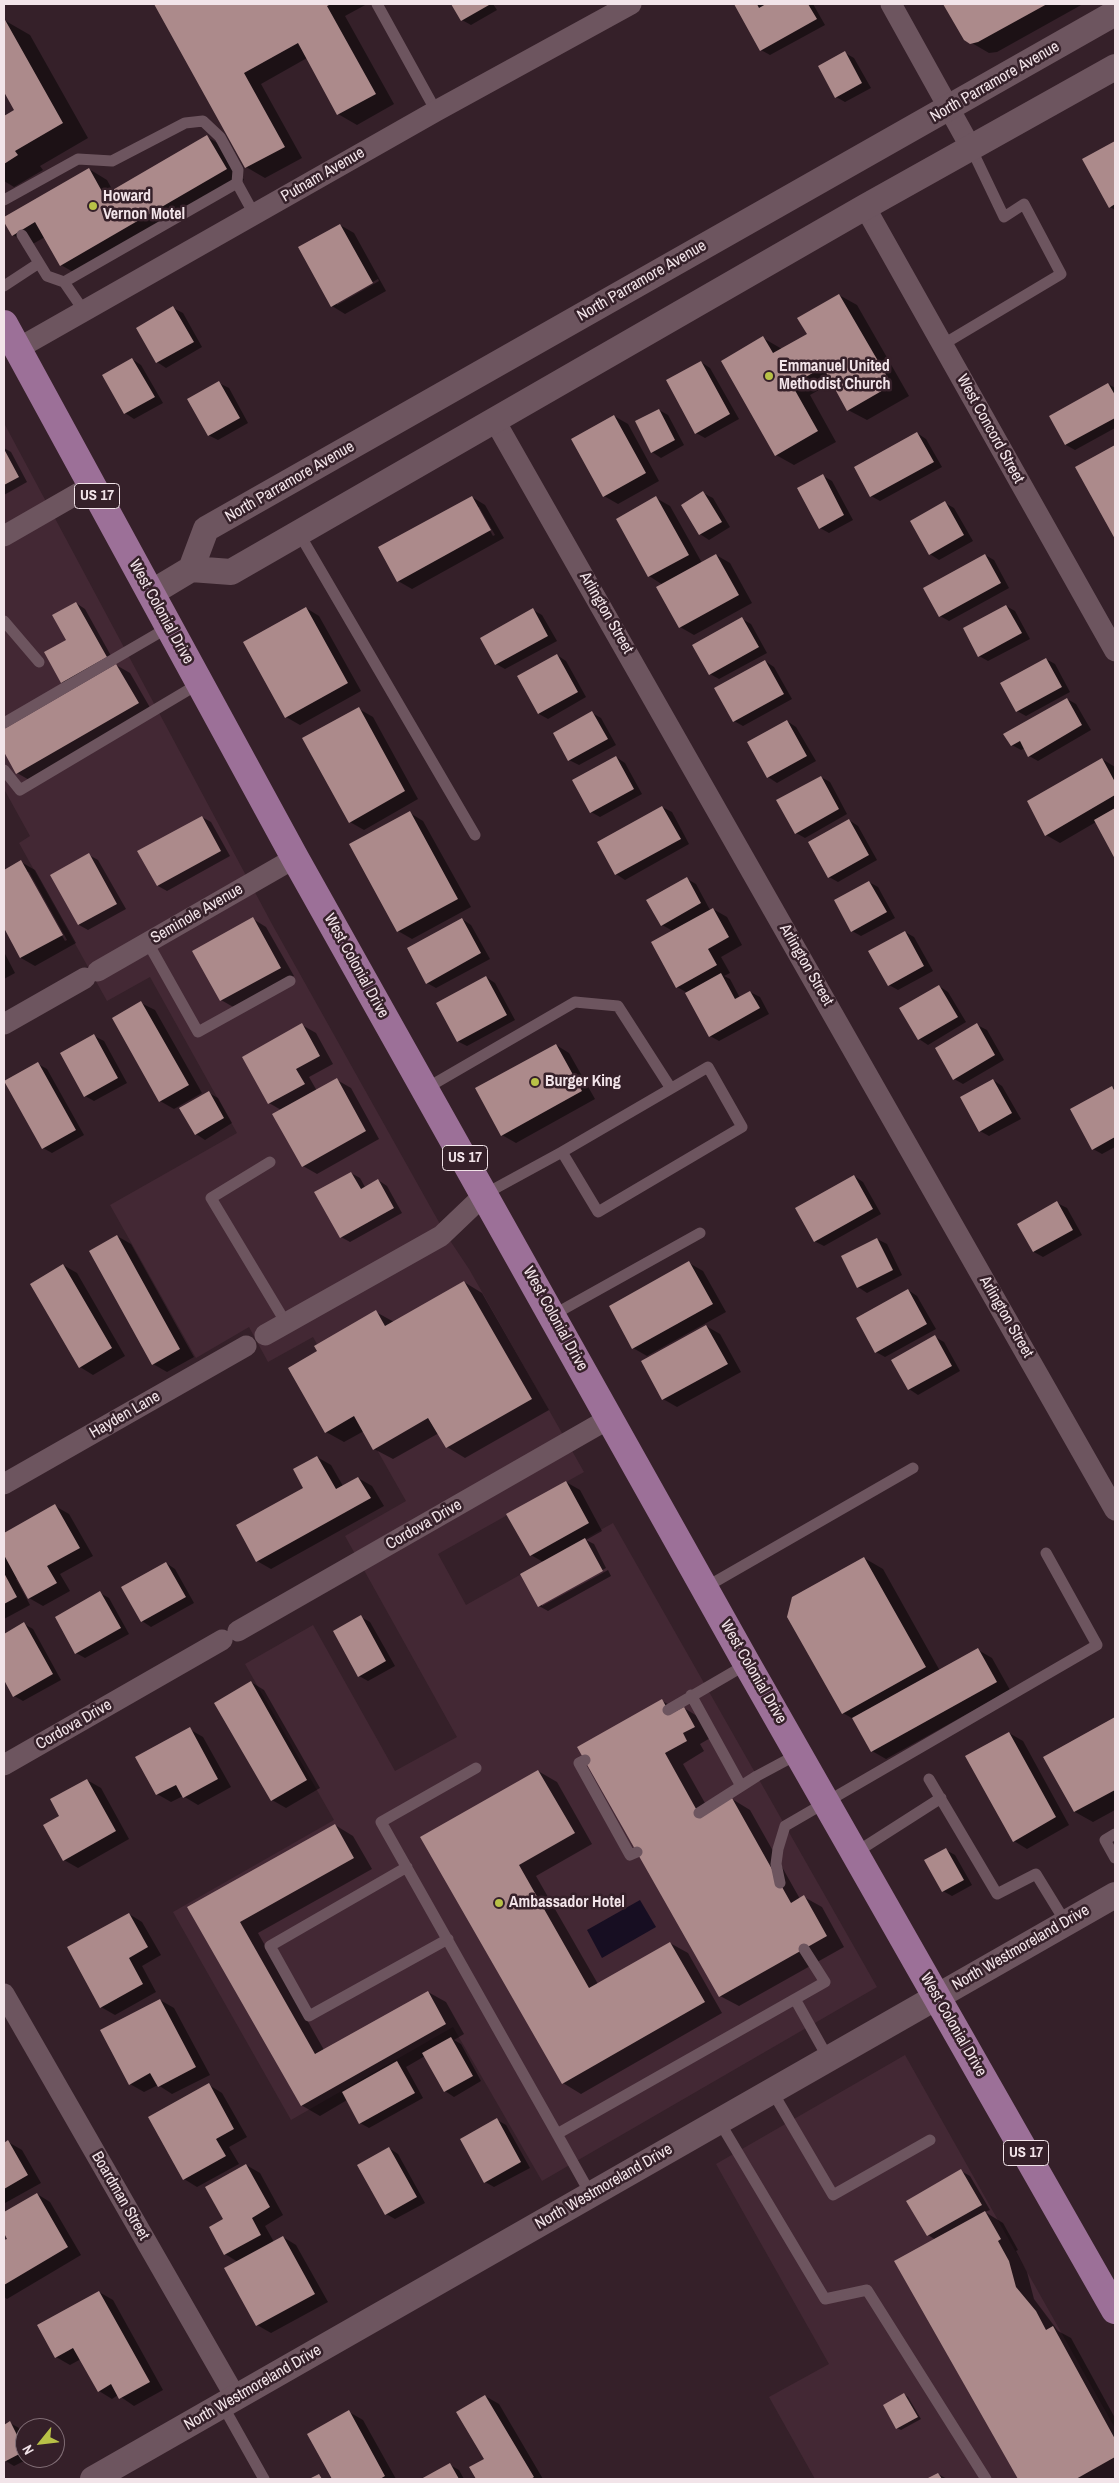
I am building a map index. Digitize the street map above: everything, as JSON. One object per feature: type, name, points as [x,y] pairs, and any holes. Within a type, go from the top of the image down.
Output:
[{"type":"highway","name":"West Colonial Drive","points":[[4,324],[295,858],[706,1587],[747,1664],[1115,2310]]},
{"type":"street","name":"Putnam Avenue","points":[[17,349],[436,111],[631,4]]},
{"type":"street","points":[[890,4],[971,148]]},
{"type":"street","name":"North Parramore Avenue","points":[[191,569],[206,529],[1115,13]]},
{"type":"street","points":[[151,594],[191,569],[232,572],[300,535],[865,207],[1115,67]]},
{"type":"street","name":"West Concord Street","points":[[865,207],[1115,651]]},
{"type":"street","name":"Arlington Street","points":[[495,421],[1115,1510]]},
{"type":"street","points":[[4,536],[91,486]]},
{"type":"street","name":"Seminole Avenue","points":[[4,1024],[295,858]]},
{"type":"street","points":[[266,1335],[441,1236],[485,1194]]},
{"type":"street","name":"Hayden Lane","points":[[4,1484],[246,1346]]},
{"type":"street","name":"Cordova Drive","points":[[4,1765],[610,1418]]},
{"type":"street","name":"North Westmoreland Drive","points":[[93,2479],[1115,1894]]},
{"type":"street","name":"Boardman Street","points":[[4,1994],[229,2402]]},
{"type":"lane","points":[[378,4],[436,111]]},
{"type":"lane","points":[[5,204],[78,159],[112,161],[185,123],[203,121],[220,137],[238,170],[236,183],[254,214]]},
{"type":"lane","points":[[942,345],[1061,274],[1024,204],[1004,217],[971,148]]},
{"type":"lane","points":[[64,282],[236,183]]},
{"type":"lane","points":[[22,235],[46,276],[64,282],[84,311]]},
{"type":"lane","points":[[4,286],[39,263]]},
{"type":"lane","points":[[300,535],[476,835]]},
{"type":"lane","points":[[4,621],[39,662]]},
{"type":"lane","points":[[4,723],[169,627]]},
{"type":"lane","points":[[4,770],[20,790],[200,683]]},
{"type":"lane","points":[[148,942],[198,1032],[290,981]]},
{"type":"lane","points":[[425,1089],[575,1002],[618,1006],[670,1087]]},
{"type":"lane","points":[[485,1194],[562,1152],[670,1087],[708,1067],[742,1127],[598,1212],[562,1152]]},
{"type":"lane","points":[[270,1162],[211,1198],[286,1323]]},
{"type":"lane","points":[[553,1316],[700,1233]]},
{"type":"lane","points":[[706,1587],[913,1468]]},
{"type":"lane","points":[[780,1883],[776,1864],[784,1826],[1097,1644],[1046,1553]]},
{"type":"lane","points":[[668,1710],[747,1664]]},
{"type":"lane","points":[[691,1695],[741,1786]]},
{"type":"lane","points":[[699,1813],[741,1786],[798,1754]]},
{"type":"lane","points":[[585,1760],[579,1763],[630,1855],[637,1852]]},
{"type":"lane","points":[[476,1768],[381,1822],[591,2195]]},
{"type":"lane","points":[[929,1779],[997,1894],[1036,1874],[1066,1923]]},
{"type":"lane","points":[[855,1853],[941,1798]]},
{"type":"lane","points":[[1115,1834],[1105,1840],[1115,1858]]},
{"type":"lane","points":[[407,1867],[270,1946],[309,2016],[448,1939]]},
{"type":"lane","points":[[557,2134],[825,1982],[804,1949]]},
{"type":"lane","points":[[795,2000],[828,2058]]},
{"type":"lane","points":[[772,2091],[833,2194],[930,2140]]},
{"type":"lane","points":[[719,2121],[825,2299],[866,2290],[986,2479]]},
{"type":"lane","points":[[229,2402],[264,2479]]},
{"type":"shaded area","points":[[4,423],[273,926],[445,1233],[469,1269],[584,1472],[438,1554],[466,1605],[613,1523],[877,1987],[542,2181],[453,2027],[291,2120],[173,1912],[334,1820],[245,1664],[313,1625],[395,1771],[457,1737],[345,1536],[406,1501],[313,1337],[268,1362],[249,1327],[196,1358],[110,1205],[237,1133],[150,977],[107,1001],[19,843],[30,836],[4,789]]},
{"type":"shaded area","points":[[640,1900],[656,1927],[602,1958],[587,1930]]},
{"type":"shaded area","points":[[905,2055],[1115,2428],[1115,2479],[815,2479],[769,2397],[829,2364],[716,2164]]},
{"type":"building","points":[[154,4],[331,4],[327,6],[376,94],[337,115],[298,43],[244,73],[285,147],[245,168]]},
{"type":"building","points":[[451,4],[488,4],[489,5],[461,21]]},
{"type":"building","points":[[734,4],[757,4],[759,8],[766,4],[808,4],[817,19],[760,51]]},
{"type":"building","points":[[943,4],[1047,4],[978,42],[970,44],[964,40]]},
{"type":"building","points":[[4,18],[63,123],[15,151],[18,155],[4,164],[4,116],[14,110],[4,92]]},
{"type":"building","points":[[845,51],[862,83],[835,98],[818,66]]},
{"type":"building","name":"Howard Vernon Motel","points":[[207,135],[227,169],[60,266],[35,222],[12,236],[4,222],[4,217],[89,168],[104,195]]},
{"type":"building","points":[[1115,141],[1115,204],[1109,208],[1082,159]]},
{"type":"building","points":[[340,224],[373,283],[331,307],[298,247]]},
{"type":"building","name":"Emmanuel United Methodist Church","points":[[839,294],[892,385],[847,411],[823,367],[792,385],[818,431],[775,456],[721,361],[763,336],[773,353],[807,334],[797,318]]},
{"type":"building","points":[[173,306],[194,342],[156,363],[136,328]]},
{"type":"building","points":[[132,358],[155,397],[124,414],[102,375]]},
{"type":"building","points":[[701,361],[730,414],[695,434],[666,380]]},
{"type":"building","points":[[219,381],[240,418],[208,436],[187,399]]},
{"type":"building","points":[[1108,383],[1115,395],[1115,418],[1065,445],[1049,416]]},
{"type":"building","points":[[659,409],[675,440],[651,453],[635,421]]},
{"type":"building","points":[[614,415],[646,473],[603,497],[571,439]]},
{"type":"building","points":[[917,432],[934,462],[870,497],[854,467]]},
{"type":"building","points":[[1115,445],[1115,539],[1075,467]]},
{"type":"building","points":[[4,449],[19,477],[4,485]]},
{"type":"building","points":[[823,474],[844,515],[819,529],[797,488]]},
{"type":"building","points":[[703,491],[722,522],[699,535],[681,505]]},
{"type":"building","points":[[472,496],[491,530],[397,582],[378,547]]},
{"type":"building","points":[[656,496],[689,555],[648,577],[616,519]]},
{"type":"building","points":[[945,501],[964,535],[929,555],[910,521]]},
{"type":"building","points":[[716,554],[739,595],[679,628],[656,587]]},
{"type":"building","points":[[985,554],[1001,583],[939,617],[923,588]]},
{"type":"building","points":[[76,602],[107,657],[61,683],[44,652],[66,640],[52,615]]},
{"type":"building","points":[[1006,605],[1022,633],[978,657],[963,628]]},
{"type":"building","points":[[306,607],[348,683],[285,718],[243,642]]},
{"type":"building","points":[[533,608],[548,636],[495,665],[480,638]]},
{"type":"building","points":[[742,617],[759,647],[709,675],[692,645]]},
{"type":"building","points":[[557,654],[578,692],[538,714],[517,676]]},
{"type":"building","points":[[1046,658],[1062,687],[1016,712],[1000,683]]},
{"type":"building","points":[[765,660],[784,694],[733,722],[714,688]]},
{"type":"building","points":[[116,664],[139,703],[16,774],[4,752],[4,729]]},
{"type":"building","points":[[1067,698],[1082,725],[1028,757],[1020,741],[1011,746],[1003,734]]},
{"type":"building","points":[[359,707],[405,791],[349,823],[302,738]]},
{"type":"building","points":[[592,711],[608,739],[568,761],[553,733]]},
{"type":"building","points":[[787,720],[807,756],[767,778],[747,742]]},
{"type":"building","points":[[616,756],[634,789],[590,813],[572,780]]},
{"type":"building","points":[[1102,758],[1115,782],[1115,795],[1045,836],[1027,801]]},
{"type":"building","points":[[821,776],[839,809],[795,834],[776,800]]},
{"type":"building","points":[[662,806],[681,839],[615,875],[597,842]]},
{"type":"building","points":[[1115,808],[1115,859],[1094,820]]},
{"type":"building","points":[[410,811],[458,899],[397,932],[349,844]]},
{"type":"building","points":[[202,816],[221,851],[157,886],[137,851]]},
{"type":"building","points":[[849,819],[869,855],[828,878],[808,842]]},
{"type":"building","points":[[89,853],[117,904],[78,925],[50,875]]},
{"type":"building","points":[[21,860],[63,935],[20,958],[4,928],[4,870]]},
{"type":"building","points":[[687,877],[701,903],[661,926],[646,900]]},
{"type":"building","points":[[869,881],[887,912],[851,932],[834,900]]},
{"type":"building","points":[[713,908],[729,937],[708,949],[717,965],[676,988],[651,942]]},
{"type":"building","points":[[253,917],[281,968],[220,1001],[192,951]]},
{"type":"building","points":[[462,918],[481,953],[426,984],[407,948]]},
{"type":"building","points":[[905,931],[924,966],[888,986],[868,951]]},
{"type":"building","points":[[721,973],[735,999],[750,991],[760,1008],[709,1037],[685,993]]},
{"type":"building","points":[[486,976],[507,1015],[457,1042],[436,1003]]},
{"type":"building","points":[[939,985],[958,1017],[918,1040],[899,1008]]},
{"type":"building","points":[[141,1001],[189,1085],[159,1102],[112,1018]]},
{"type":"building","points":[[302,1023],[320,1056],[296,1069],[305,1084],[268,1104],[242,1057]]},
{"type":"building","points":[[977,1023],[995,1055],[953,1080],[935,1048]]},
{"type":"building","points":[[94,1034],[118,1078],[84,1097],[60,1053]]},
{"type":"building","points":[[556,1044],[582,1091],[501,1136],[475,1088]]},
{"type":"building","points":[[38,1062],[76,1130],[42,1149],[4,1081]]},
{"type":"building","points":[[337,1078],[366,1131],[302,1167],[272,1114]]},
{"type":"building","points":[[993,1079],[1012,1113],[979,1132],[960,1097]]},
{"type":"building","points":[[1112,1086],[1115,1092],[1115,1137],[1092,1150],[1070,1109]]},
{"type":"building","points":[[209,1091],[224,1118],[195,1135],[179,1108]]},
{"type":"building","points":[[351,1172],[361,1189],[378,1179],[394,1208],[340,1238],[314,1192]]},
{"type":"building","points":[[854,1175],[873,1209],[814,1242],[795,1208]]},
{"type":"building","points":[[1057,1201],[1073,1230],[1033,1252],[1017,1224]]},
{"type":"building","points":[[117,1235],[180,1349],[152,1365],[89,1251]]},
{"type":"building","points":[[877,1238],[893,1270],[857,1288],[841,1256]]},
{"type":"building","points":[[689,1261],[713,1304],[632,1349],[609,1306]]},
{"type":"building","points":[[63,1264],[112,1348],[79,1368],[30,1284]]},
{"type":"building","points":[[464,1281],[532,1399],[446,1448],[428,1418],[373,1450],[354,1416],[325,1433],[288,1368],[317,1351],[314,1346],[376,1310],[385,1326]]},
{"type":"building","points":[[908,1289],[927,1324],[875,1353],[856,1318]]},
{"type":"building","points":[[706,1325],[728,1364],[662,1400],[641,1361]]},
{"type":"building","points":[[935,1335],[952,1366],[908,1390],[891,1360]]},
{"type":"building","points":[[317,1456],[336,1489],[358,1477],[371,1498],[256,1562],[236,1525],[303,1488],[293,1469]]},
{"type":"building","points":[[566,1481],[589,1523],[530,1556],[506,1514]]},
{"type":"building","points":[[55,1504],[80,1548],[47,1566],[57,1583],[28,1599],[4,1555],[4,1533]]},
{"type":"building","points":[[585,1538],[603,1571],[538,1607],[520,1574]]},
{"type":"building","points":[[864,1557],[926,1667],[842,1714],[787,1617],[792,1597]]},
{"type":"building","points":[[166,1562],[186,1597],[141,1622],[121,1587]]},
{"type":"building","points":[[4,1573],[17,1597],[4,1604]]},
{"type":"building","points":[[100,1591],[121,1628],[75,1654],[55,1617]]},
{"type":"building","points":[[361,1615],[386,1661],[358,1677],[333,1631]]},
{"type":"building","points":[[24,1622],[53,1674],[13,1697],[4,1680],[4,1634]]},
{"type":"building","points":[[978,1648],[997,1682],[871,1752],[852,1718]]},
{"type":"building","points":[[251,1681],[307,1780],[271,1801],[214,1703]]},
{"type":"building","points":[[662,1699],[670,1714],[684,1707],[695,1727],[683,1733],[687,1741],[665,1753],[700,1816],[732,1798],[791,1903],[804,1895],[827,1936],[719,1997],[577,1747]]},
{"type":"building","points":[[1115,1717],[1115,1790],[1074,1812],[1043,1757]]},
{"type":"building","points":[[190,1727],[218,1779],[183,1798],[176,1785],[156,1795],[135,1757]]},
{"type":"building","points":[[1009,1732],[1056,1817],[1013,1842],[965,1756]]},
{"type":"building","name":"Ambassador Hotel","points":[[538,1770],[575,1833],[519,1865],[589,1988],[670,1942],[705,2002],[562,2084],[420,1837]]},
{"type":"building","points":[[87,1779],[116,1831],[63,1861],[43,1825],[59,1816],[50,1799]]},
{"type":"building","points":[[335,1824],[354,1858],[240,1922],[315,2054],[428,1991],[446,2024],[301,2106],[187,1907]]},
{"type":"building","points":[[946,1848],[964,1880],[942,1892],[924,1860]]},
{"type":"building","points":[[129,1913],[148,1947],[129,1958],[143,1984],[100,2008],[67,1947]]},
{"type":"building","points":[[160,1999],[196,2067],[158,2087],[150,2073],[129,2085],[100,2030]]},
{"type":"building","points":[[451,2037],[473,2076],[444,2092],[422,2053]]},
{"type":"building","points":[[397,2061],[415,2093],[359,2124],[342,2092]]},
{"type":"building","points":[[209,2083],[234,2129],[216,2139],[226,2156],[183,2180],[148,2117]]},
{"type":"building","points":[[497,2118],[521,2162],[484,2183],[460,2139]]},
{"type":"building","points":[[8,2140],[28,2175],[4,2189],[4,2143]]},
{"type":"building","points":[[389,2147],[417,2197],[385,2215],[357,2165]]},
{"type":"building","points":[[246,2164],[270,2207],[252,2218],[261,2235],[224,2255],[209,2227],[223,2219],[205,2187]]},
{"type":"building","points":[[961,2169],[982,2205],[927,2236],[906,2201]]},
{"type":"building","points":[[37,2193],[68,2247],[4,2285],[4,2240],[7,2239],[4,2233],[4,2212]]},
{"type":"building","points":[[985,2211],[1001,2239],[998,2241],[1009,2261],[1016,2287],[1036,2311],[1046,2330],[1053,2326],[1115,2439],[1115,2457],[1076,2479],[1018,2479],[894,2261]]},
{"type":"building","points":[[283,2236],[315,2294],[256,2326],[224,2268]]},
{"type":"building","points":[[99,2291],[150,2382],[119,2399],[111,2384],[98,2392],[73,2348],[55,2358],[37,2325]]},
{"type":"building","points":[[904,2393],[918,2417],[896,2429],[883,2405]]},
{"type":"building","points":[[485,2395],[534,2477],[531,2479],[476,2479],[469,2467],[484,2459],[456,2412]]},
{"type":"building","points":[[349,2410],[385,2476],[380,2479],[332,2479],[307,2434]]},
{"type":"building","points":[[10,2421],[15,2431],[15,2456],[4,2462],[4,2425]]},
{"type":"building","points":[[450,2463],[459,2479],[421,2479]]},
{"type":"building","points":[[938,2473],[942,2479],[926,2479]]},
{"type":"building","points":[[319,2474],[322,2479],[309,2479]]},
{"type":"place","name":"Howard Vernon Motel","points":[[93,206]]},
{"type":"place","name":"Emmanuel United Methodist Church","points":[[769,376]]},
{"type":"place","name":"Burger King","points":[[535,1082]]},
{"type":"place","name":"Ambassador Hotel","points":[[499,1903]]}]
